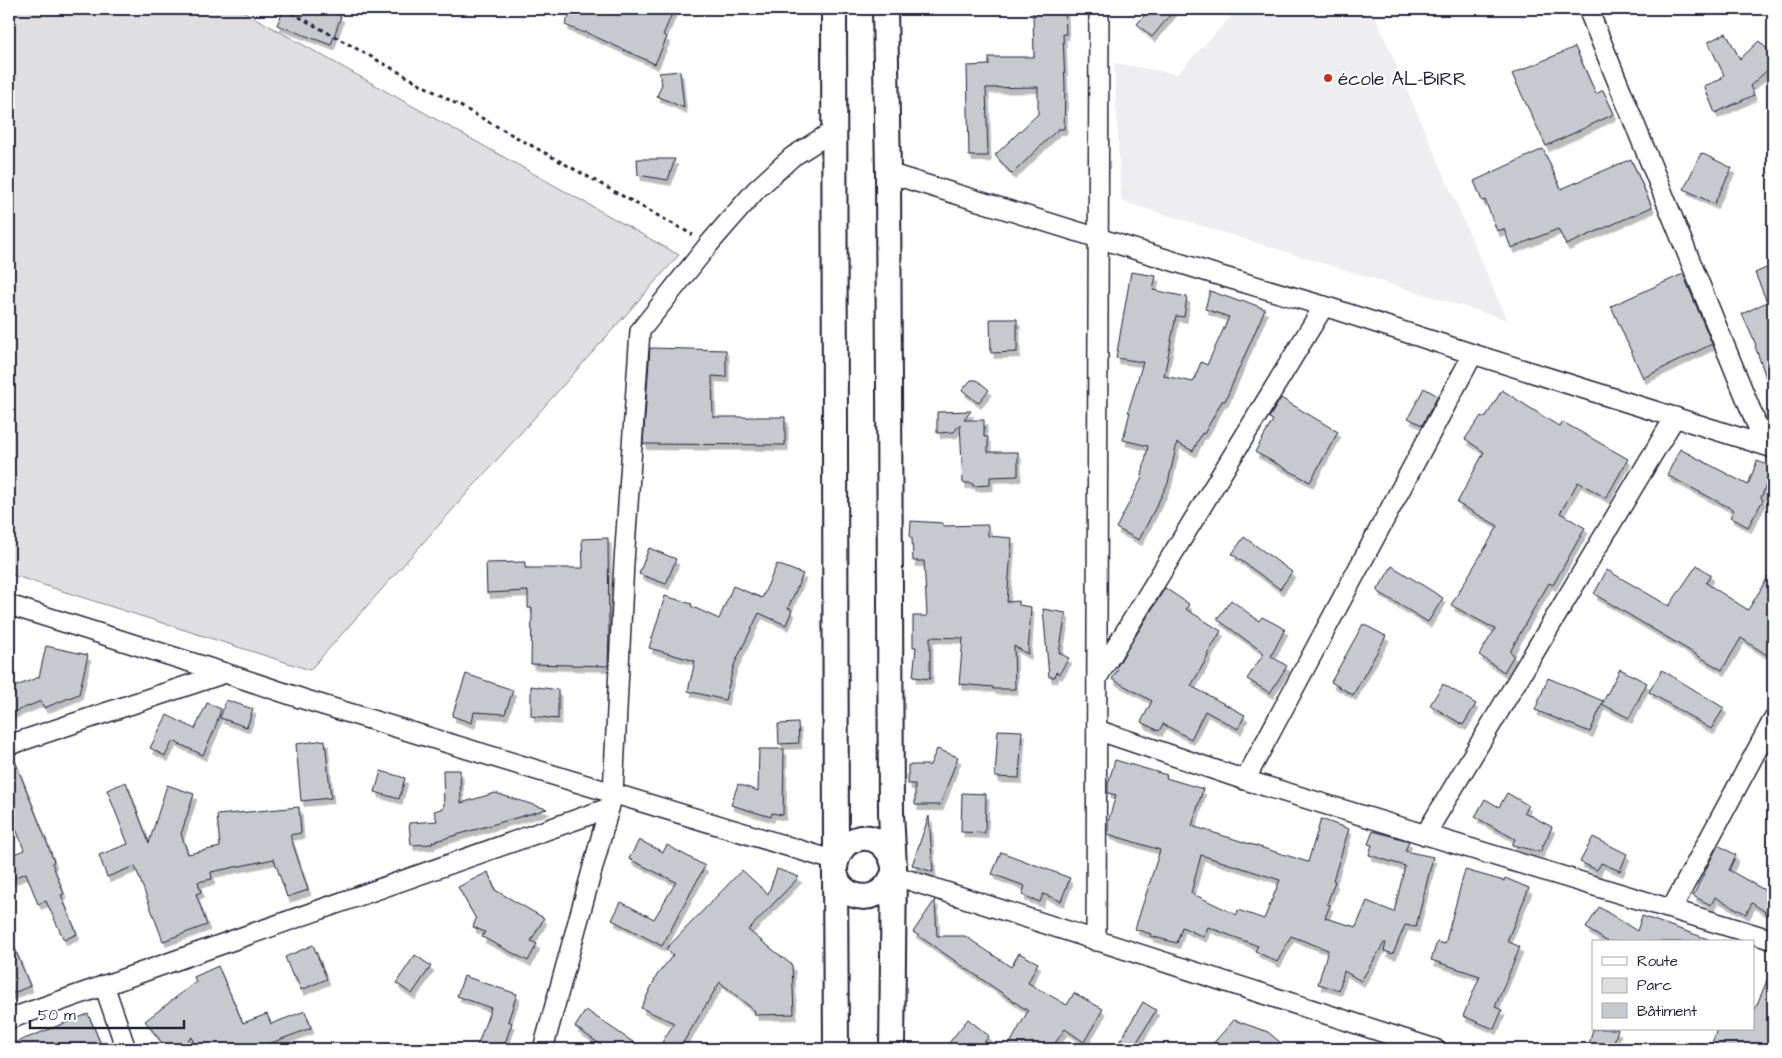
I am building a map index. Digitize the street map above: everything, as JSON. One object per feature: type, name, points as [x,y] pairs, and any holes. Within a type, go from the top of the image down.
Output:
[{"type":"street","points":[[834,9],[836,1049]]},
{"type":"street","points":[[884,9],[888,173],[891,804],[893,870],[892,1049]]},
{"type":"street","points":[[1096,941],[1099,9]]},
{"type":"street","points":[[1588,9],[1769,446]]},
{"type":"street","points":[[543,1049],[611,801],[624,562],[640,330],[709,244],[756,190],[792,156],[833,131]]},
{"type":"street","points":[[888,173],[1324,306],[1769,446]]},
{"type":"street","points":[[1097,679],[1324,306]]},
{"type":"street","points":[[1245,780],[1473,354]]},
{"type":"street","points":[[1425,835],[1675,417]]},
{"type":"street","points":[[9,606],[225,673],[611,801],[835,865]]},
{"type":"street","points":[[9,746],[225,673]]},
{"type":"street","points":[[1672,908],[1773,720]]},
{"type":"street","points":[[1097,730],[1245,780],[1773,940]]},
{"type":"street","points":[[9,1019],[611,801]]},
{"type":"street","points":[[862,838],[880,842],[887,849],[892,857],[893,870],[889,883],[883,890],[875,895],[866,897],[848,893],[837,879],[835,865],[839,852],[846,845],[862,838]]},
{"type":"street","points":[[893,870],[1096,941],[1435,1049]]},
{"type":"street","points":[[104,985],[126,1049]]},
{"type":"path","points":[[285,9],[709,244]]},
{"type":"shaded area","points":[[1238,9],[1372,9],[1507,320],[1121,201],[1114,63],[1177,74]]},
{"type":"green space","points":[[9,9],[239,9],[679,255],[310,670],[9,574]]},
{"type":"building","points":[[284,9],[323,9],[341,16],[331,45],[277,25]]},
{"type":"building","points":[[572,9],[674,9],[663,35],[667,37],[655,64],[585,32],[565,25]]},
{"type":"building","points":[[1150,9],[1175,9],[1152,37],[1137,24]]},
{"type":"building","points":[[1065,10],[1066,34],[1063,34],[1064,129],[1058,129],[1012,174],[995,155],[1038,114],[1038,87],[986,88],[988,156],[969,156],[967,66],[989,65],[989,57],[1034,57],[1033,12]]},
{"type":"building","points":[[1726,33],[1740,59],[1759,41],[1773,55],[1773,65],[1750,86],[1754,95],[1715,113],[1704,86],[1722,79],[1721,77],[1724,75],[1708,42]]},
{"type":"building","points":[[1575,47],[1596,94],[1603,90],[1614,114],[1546,146],[1512,74]]},
{"type":"building","points":[[680,71],[684,108],[657,96],[662,84],[659,73]]},
{"type":"building","points":[[1543,149],[1561,189],[1631,159],[1652,207],[1566,245],[1558,229],[1511,248],[1504,229],[1497,231],[1485,200],[1482,201],[1474,181]]},
{"type":"building","points":[[1701,153],[1732,168],[1714,204],[1684,189]]},
{"type":"building","points":[[637,159],[675,159],[668,180],[638,175]]},
{"type":"building","points":[[1773,265],[1773,391],[1771,392],[1756,345],[1742,314],[1767,302],[1755,273]]},
{"type":"building","points":[[1131,272],[1156,276],[1153,290],[1187,297],[1184,317],[1176,316],[1164,376],[1193,382],[1201,362],[1207,365],[1229,317],[1205,309],[1210,291],[1265,309],[1225,401],[1222,401],[1193,451],[1177,443],[1168,483],[1139,540],[1116,528],[1141,480],[1148,446],[1123,440],[1130,412],[1128,412],[1143,362],[1116,358]]},
{"type":"building","points":[[1683,274],[1712,344],[1643,378],[1611,306]]},
{"type":"building","points":[[990,319],[1017,319],[1017,352],[991,353]]},
{"type":"building","points":[[650,348],[726,350],[726,377],[712,376],[713,417],[785,417],[785,445],[643,444]]},
{"type":"building","points":[[971,380],[977,380],[989,390],[978,403],[962,390]]},
{"type":"building","points":[[1424,388],[1438,396],[1422,425],[1408,418]]},
{"type":"building","points":[[1502,390],[1560,427],[1563,422],[1628,459],[1606,498],[1578,482],[1560,513],[1585,528],[1553,585],[1549,583],[1530,615],[1510,652],[1514,655],[1504,672],[1479,655],[1495,629],[1451,605],[1498,526],[1457,503],[1484,452],[1465,439],[1481,416],[1485,418]]},
{"type":"building","points":[[1281,398],[1338,432],[1310,482],[1255,452],[1273,420],[1269,418]]},
{"type":"building","points":[[971,411],[964,420],[984,420],[984,437],[988,437],[988,452],[1018,452],[1018,476],[990,477],[990,485],[973,486],[972,483],[963,483],[960,424],[954,432],[937,433],[937,412]]},
{"type":"building","points":[[1680,449],[1748,485],[1757,461],[1773,467],[1761,498],[1763,500],[1748,527],[1730,517],[1734,510],[1667,475]]},
{"type":"building","points":[[911,521],[943,523],[943,526],[988,525],[988,536],[1012,538],[1007,602],[1019,601],[1019,605],[1031,607],[1028,654],[1014,646],[1015,689],[993,689],[993,687],[959,684],[963,638],[930,637],[930,679],[913,677],[916,647],[913,647],[913,616],[927,616],[924,561],[913,561],[912,538],[910,537]]},
{"type":"building","points":[[1244,537],[1292,572],[1280,589],[1232,554]]},
{"type":"building","points":[[608,538],[608,666],[531,664],[532,608],[528,608],[528,591],[487,593],[486,563],[525,562],[525,568],[583,568],[582,539]]},
{"type":"building","points":[[649,548],[676,559],[666,584],[639,574]]},
{"type":"building","points":[[777,564],[803,574],[788,608],[792,610],[786,625],[759,613],[734,665],[725,700],[688,691],[695,661],[649,648],[665,596],[692,604],[691,606],[719,619],[733,586],[762,598]]},
{"type":"building","points":[[1697,565],[1711,575],[1706,583],[1748,610],[1773,569],[1773,659],[1741,638],[1722,670],[1594,594],[1607,570],[1669,606]]},
{"type":"building","points":[[1392,566],[1443,598],[1428,622],[1377,591]]},
{"type":"building","points":[[1165,588],[1189,604],[1186,609],[1221,631],[1191,686],[1245,715],[1238,729],[1205,711],[1191,739],[1163,724],[1159,731],[1141,722],[1152,701],[1112,679],[1118,669],[1116,668]]},
{"type":"building","points":[[1231,600],[1259,621],[1262,617],[1285,629],[1271,656],[1287,666],[1270,693],[1247,679],[1264,653],[1217,619]]},
{"type":"building","points":[[1043,609],[1066,613],[1059,653],[1069,658],[1059,674],[1056,672],[1055,677],[1049,677]]},
{"type":"building","points":[[1363,624],[1386,636],[1353,695],[1331,682]]},
{"type":"building","points":[[46,646],[88,655],[79,694],[44,708],[41,701],[9,714],[9,689],[39,677]]},
{"type":"building","points":[[1620,669],[1647,683],[1629,718],[1602,704]]},
{"type":"building","points":[[1662,670],[1724,708],[1711,729],[1649,692]]},
{"type":"building","points":[[466,674],[513,690],[505,714],[474,712],[472,723],[452,716]]},
{"type":"building","points":[[1548,678],[1603,701],[1590,732],[1535,710]]},
{"type":"building","points":[[1443,684],[1476,704],[1463,725],[1430,705]]},
{"type":"building","points":[[531,686],[558,690],[558,719],[531,716]]},
{"type":"building","points":[[226,700],[253,709],[247,727],[220,718]]},
{"type":"building","points":[[207,703],[221,709],[203,755],[173,741],[165,756],[150,748],[167,715],[195,729]]},
{"type":"building","points":[[798,723],[799,743],[779,744],[778,724]]},
{"type":"building","points":[[998,730],[1022,731],[1019,778],[995,777]]},
{"type":"building","points":[[325,740],[331,798],[301,801],[296,744]]},
{"type":"building","points":[[759,749],[784,749],[783,815],[772,813],[771,817],[731,805],[738,784],[758,791]]},
{"type":"building","points":[[937,749],[958,757],[940,805],[915,805],[915,784],[908,784],[908,765],[930,765]]},
{"type":"building","points":[[9,756],[13,756],[46,840],[54,862],[52,863],[64,894],[61,895],[77,934],[64,940],[46,901],[38,904],[26,873],[9,880],[9,856],[24,850],[9,810]]},
{"type":"building","points":[[1115,760],[1167,775],[1166,778],[1203,789],[1192,826],[1308,862],[1321,819],[1349,829],[1333,880],[1335,881],[1327,904],[1330,905],[1325,918],[1356,927],[1367,901],[1394,912],[1405,866],[1369,855],[1372,845],[1368,844],[1373,831],[1409,841],[1405,851],[1433,857],[1416,927],[1405,925],[1393,954],[1384,951],[1386,943],[1384,943],[1361,981],[1344,971],[1339,990],[1318,984],[1328,950],[1291,936],[1277,962],[1255,951],[1258,946],[1208,927],[1204,937],[1182,927],[1177,943],[1150,936],[1151,934],[1135,929],[1160,850],[1108,834],[1108,822],[1116,795],[1108,793],[1108,784]],"holes":[[[1201,855],[1280,880],[1264,919],[1238,910],[1237,915],[1191,893]]]},
{"type":"building","points":[[443,770],[460,770],[461,803],[495,793],[547,809],[432,842],[432,844],[411,845],[409,823],[437,821],[434,811],[444,808]]},
{"type":"building","points":[[381,771],[405,778],[399,799],[375,792]]},
{"type":"building","points":[[126,782],[149,843],[167,785],[194,794],[181,834],[188,854],[220,847],[217,815],[299,807],[301,833],[290,835],[308,890],[287,897],[274,859],[211,872],[212,879],[198,882],[201,892],[196,894],[207,925],[163,941],[135,866],[107,877],[99,855],[128,844],[107,790]]},
{"type":"building","points":[[962,793],[986,794],[985,833],[961,832]]},
{"type":"building","points":[[1507,793],[1528,805],[1524,812],[1552,827],[1540,852],[1512,845],[1515,839],[1475,817],[1485,799],[1499,807]]},
{"type":"building","points":[[929,816],[933,872],[912,865]]},
{"type":"building","points":[[1593,837],[1627,854],[1620,871],[1601,863],[1597,870],[1580,862]]},
{"type":"building","points":[[639,840],[663,852],[667,845],[705,866],[662,946],[612,920],[621,902],[654,919],[676,882],[629,859]]},
{"type":"building","points":[[1718,845],[1736,855],[1729,870],[1773,895],[1773,917],[1752,903],[1746,914],[1715,897],[1711,905],[1693,896]]},
{"type":"building","points":[[1001,852],[1070,878],[1061,901],[1043,894],[1040,902],[1022,895],[1025,886],[992,874]]},
{"type":"building","points":[[777,869],[799,877],[748,930],[792,965],[794,1014],[755,1015],[755,1011],[720,982],[679,1049],[658,1049],[674,1023],[641,1008],[657,975],[673,955],[666,949],[742,870],[768,894]]},
{"type":"building","points":[[1465,870],[1504,881],[1505,878],[1529,888],[1507,941],[1520,947],[1495,1007],[1502,1010],[1494,1029],[1463,1016],[1480,976],[1431,960],[1437,942],[1445,944]]},
{"type":"building","points":[[488,872],[495,890],[544,918],[531,941],[537,944],[528,961],[482,937],[485,932],[473,927],[476,919],[458,887]]},
{"type":"building","points":[[935,900],[937,936],[965,936],[1011,967],[1019,953],[1038,963],[1028,983],[1067,1005],[1074,993],[1103,1009],[1084,1042],[1065,1029],[1051,1049],[1007,1049],[1028,1011],[913,932]]},
{"type":"building","points":[[1599,907],[1637,931],[1642,916],[1708,940],[1605,940],[1586,928]]},
{"type":"building","points":[[9,934],[30,986],[9,995]]},
{"type":"building","points":[[313,945],[327,979],[301,990],[295,976],[293,977],[285,957]]},
{"type":"building","points":[[415,955],[431,966],[412,994],[396,983]]},
{"type":"building","points":[[218,966],[243,1023],[267,1014],[271,1024],[305,1011],[311,1028],[255,1049],[195,1049],[192,1037],[178,1049],[167,1049],[145,1021],[196,982],[194,977]]},
{"type":"building","points":[[1773,966],[1773,1049],[1710,1049],[1717,1030],[1754,1030],[1754,1012]]},
{"type":"building","points":[[464,976],[517,994],[508,1021],[512,1023],[503,1049],[476,1049],[491,1008],[457,996]]},
{"type":"building","points":[[1143,1002],[1156,1010],[1133,1049],[1115,1049]]},
{"type":"building","points":[[586,1010],[643,1049],[607,1049],[575,1027]]},
{"type":"building","points":[[88,1014],[103,1049],[9,1049],[9,1045]]},
{"type":"building","points":[[968,1019],[989,1036],[979,1049],[944,1049]]},
{"type":"building","points":[[1234,1020],[1268,1032],[1288,1049],[1208,1049]]},
{"type":"building","points":[[1593,1030],[1618,1030],[1612,1049],[1588,1049]]},
{"type":"place","name":"école AL-BIRR","points":[[1328,78]]}]
